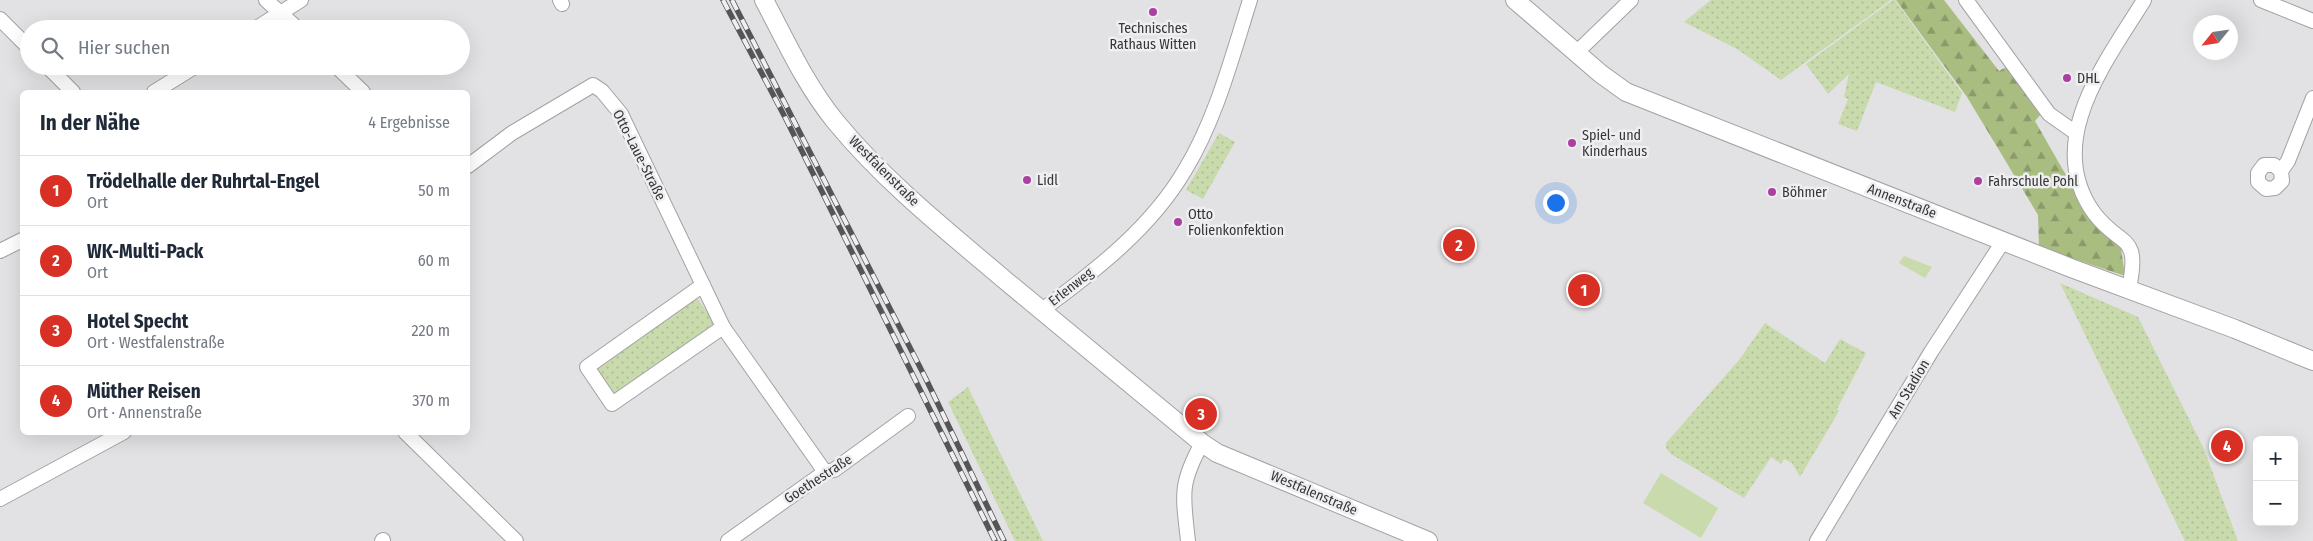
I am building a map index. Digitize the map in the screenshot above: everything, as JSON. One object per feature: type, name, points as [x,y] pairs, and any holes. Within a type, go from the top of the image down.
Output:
[{"type":"street","points":[[266,0],[287,20]]},
{"type":"street","points":[[268,20],[301,0]]},
{"type":"street","name":"Westfalenstraße","points":[[764,0],[799,67],[818,97],[864,155],[915,204],[1202,443],[1218,453],[1428,541]]},
{"type":"street","name":"Erlenweg","points":[[1042,310],[1100,264],[1142,226],[1186,170],[1218,97],[1250,0]]},
{"type":"street","name":"Annenstraße","points":[[1515,0],[1576,53],[1626,92],[2071,268],[2129,288],[2313,361]]},
{"type":"street","points":[[1576,53],[1632,0]]},
{"type":"street","points":[[1966,0],[2049,114],[2076,133]]},
{"type":"street","points":[[2129,288],[2134,266],[2132,253],[2125,240],[2100,220],[2085,196],[2076,166],[2076,133],[2084,105],[2095,82],[2144,0]]},
{"type":"street","points":[[2261,0],[2313,21]]},
{"type":"street","points":[[0,19],[20,39]]},
{"type":"street","points":[[56,75],[71,90]]},
{"type":"street","points":[[157,90],[181,75]]},
{"type":"street","points":[[345,75],[361,90]]},
{"type":"street","name":"Otto-Laue-Straße","points":[[470,164],[512,133],[593,85],[602,91],[621,114],[723,327],[825,472]]},
{"type":"street","points":[[2281,171],[2288,161],[2313,98]]},
{"type":"street","name":"Am Stadion","points":[[1817,541],[1932,352],[2004,240]]},
{"type":"street","points":[[0,252],[20,241]]},
{"type":"street","points":[[703,285],[587,367],[612,404],[723,327]]},
{"type":"street","name":"Goethestraße","points":[[728,541],[825,472],[834,470],[908,416]]},
{"type":"street","points":[[0,498],[118,435]]},
{"type":"street","points":[[408,435],[497,525],[516,541]]},
{"type":"street","points":[[1188,541],[1183,491],[1188,468],[1202,443]]},
{"type":"street","points":[[497,525],[506,541]]},
{"type":"green space","points":[[1711,0],[1891,0],[1781,80],[1737,49],[1684,22]]},
{"type":"green space","points":[[1895,0],[1962,93],[1955,112],[1876,82],[1857,131],[1838,124],[1848,99],[1844,97],[1849,74],[1828,94],[1806,64]]},
{"type":"green space","points":[[1896,0],[1944,0],[1999,71],[2008,66],[2041,114],[2035,121],[2063,170],[2098,225],[2121,248],[2125,276],[2039,247],[2038,215],[1967,97]]},
{"type":"green space","points":[[1219,133],[1235,142],[1203,199],[1186,190]]},
{"type":"green space","points":[[1904,256],[1932,267],[1925,278],[1899,263]]},
{"type":"green space","points":[[2060,283],[2138,317],[2204,449],[2238,541],[2185,541]]},
{"type":"green space","points":[[691,298],[698,299],[714,322],[712,331],[621,394],[614,393],[597,370],[600,362]]},
{"type":"green space","points":[[1765,323],[1825,363],[1840,339],[1866,353],[1837,409],[1839,411],[1800,477],[1792,463],[1784,459],[1781,464],[1771,457],[1744,498],[1671,454],[1666,448],[1666,443],[1739,360]]},
{"type":"green space","points":[[968,387],[1043,541],[1015,541],[948,402]]},
{"type":"green space","points":[[1661,473],[1718,508],[1701,538],[1643,503]]},
{"type":"railway","points":[[723,0],[787,121],[995,541]]},
{"type":"railway","points":[[732,0],[925,377],[1004,541]]},
{"type":"place","name":"Technisches Rathaus Witten","points":[[1153,12]]},
{"type":"place","name":"DHL","points":[[2067,78]]},
{"type":"place","name":"Spiel- und Kinderhaus","points":[[1572,143]]},
{"type":"place","name":"Lidl","points":[[1027,180]]},
{"type":"place","name":"Fahrschule Pohl","points":[[1978,181]]},
{"type":"place","name":"Böhmer","points":[[1772,192]]},
{"type":"place","name":"Otto Folienkonfektion","points":[[1178,222]]},
{"type":"place","name":"WK-Multi-Pack","points":[[1459,245]]},
{"type":"place","name":"Trödelhalle der Ruhrtal-Engel","points":[[1584,290]]},
{"type":"place","name":"Hotel Specht","points":[[1201,414]]},
{"type":"place","name":"Müther Reisen","points":[[2227,446]]}]
